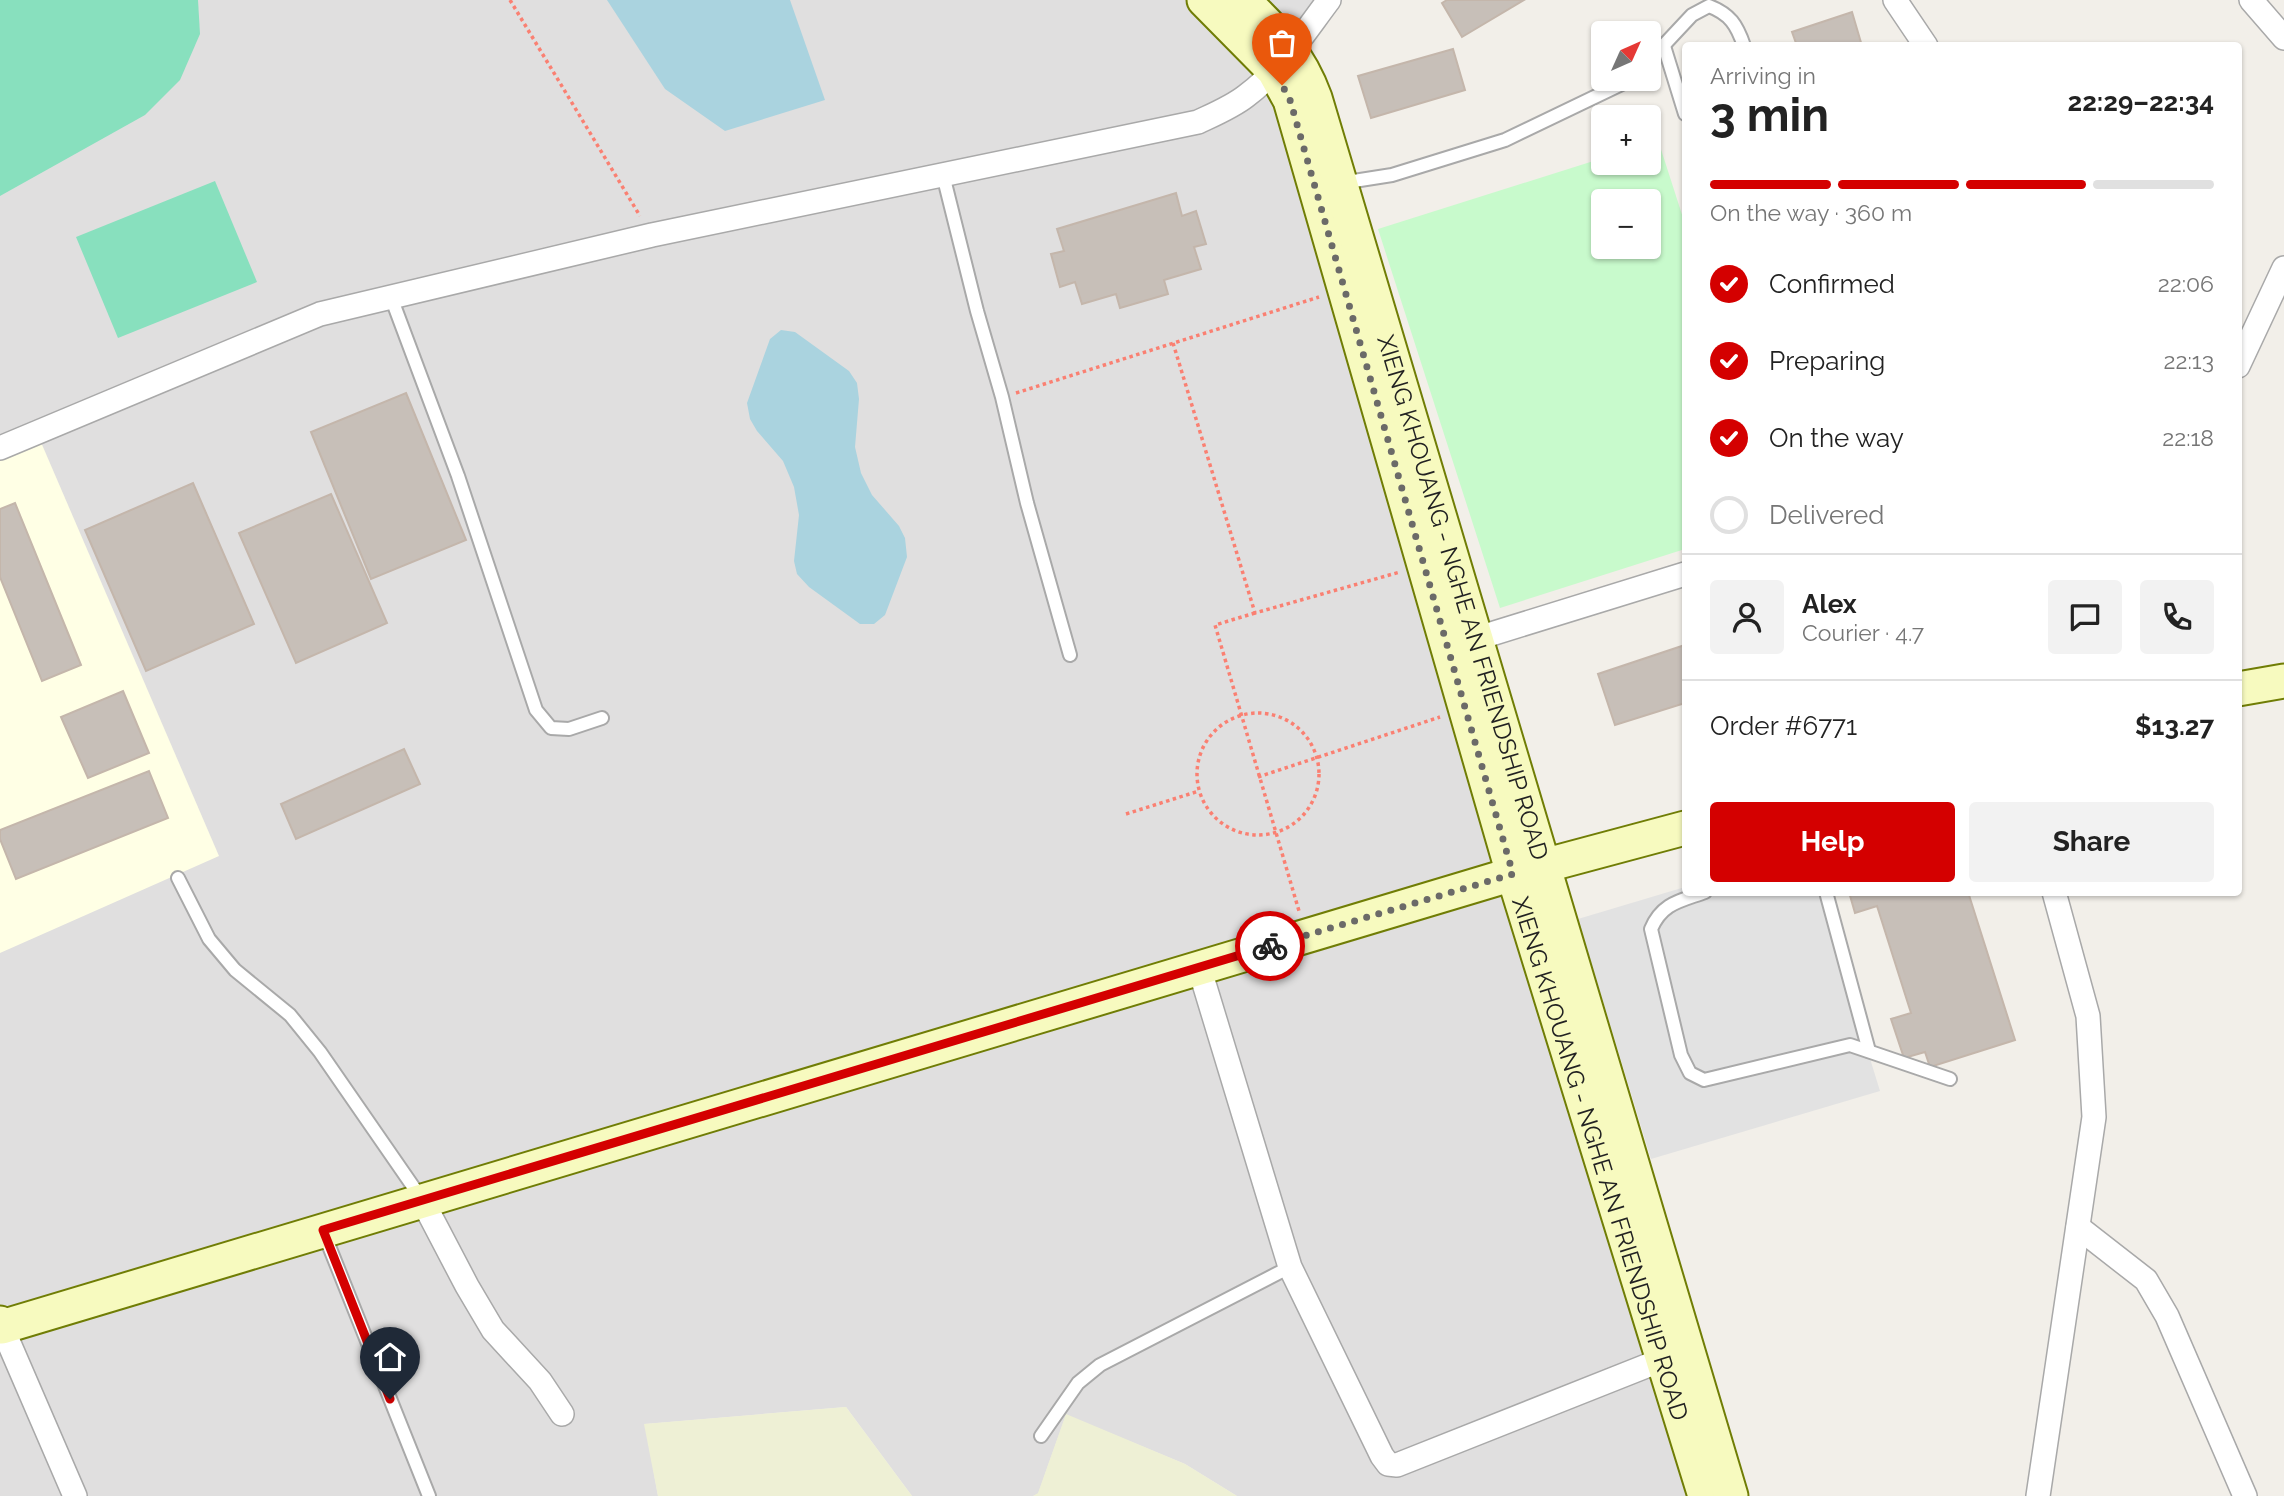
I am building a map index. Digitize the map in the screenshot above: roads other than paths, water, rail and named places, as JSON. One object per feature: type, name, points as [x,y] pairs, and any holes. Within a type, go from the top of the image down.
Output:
[{"type":"street","name":"XIENG KHOUANG - NGHE AN FRIENDSHIP ROAD","points":[[1204,0],[1307,77],[1315,98],[1475,639],[1528,870],[1704,1496]]},
{"type":"street","name":"XIENG KHOUANG - NGHE AN FRIENDSHIP ROAD","points":[[1242,0],[1282,60],[1290,100],[1465,708],[1528,870],[1731,1496]]},
{"type":"street","points":[[0,448],[320,314],[652,236],[1198,122],[1247,95],[1282,60],[1329,0]]},
{"type":"street","points":[[1895,0],[1923,42]]},
{"type":"street","points":[[2250,0],[2284,38]]},
{"type":"street","points":[[2242,357],[2284,268]]},
{"type":"street","points":[[1475,639],[1682,576]]},
{"type":"street","points":[[2242,688],[2284,681]]},
{"type":"street","points":[[75,1496],[1,1325],[1306,935],[1528,870],[1682,829]]},
{"type":"street","points":[[2038,1496],[2094,1117],[2088,1016],[2055,896]]},
{"type":"street","points":[[1199,967],[1290,1267],[1382,1457],[1388,1464],[1397,1465],[1664,1359]]},
{"type":"street","points":[[422,1200],[493,1329],[540,1381],[562,1414]]},
{"type":"street","points":[[2078,1227],[2146,1280],[2168,1316],[2245,1496]]},
{"type":"lane","points":[[1661,49],[1692,15],[1709,6],[1724,12],[1737,26],[1743,42]]},
{"type":"lane","points":[[1664,46],[1682,104]]},
{"type":"lane","points":[[1340,183],[1392,175],[1505,140],[1607,91]]},
{"type":"lane","points":[[943,175],[1027,503],[1070,655]]},
{"type":"lane","points":[[391,297],[457,475],[536,710],[551,728],[569,729],[602,718]]},
{"type":"lane","points":[[178,878],[209,939],[235,970],[290,1015],[422,1200]]},
{"type":"lane","points":[[1694,896],[1668,906],[1657,915],[1651,929],[1681,1055],[1690,1073],[1704,1080],[1850,1045],[1950,1079]]},
{"type":"lane","points":[[1827,896],[1869,1051]]},
{"type":"lane","points":[[323,1230],[429,1496]]},
{"type":"lane","points":[[1041,1436],[1078,1383],[1100,1365],[1290,1267]]},
{"type":"water","points":[[607,0],[790,0],[825,100],[725,131],[665,89]]},
{"type":"water","points":[[781,330],[795,332],[849,371],[857,383],[859,399],[855,447],[861,473],[872,495],[899,526],[905,538],[907,557],[885,615],[874,624],[860,624],[809,587],[797,574],[794,561],[799,515],[794,487],[783,461],[750,419],[747,403],[770,339]]}]
